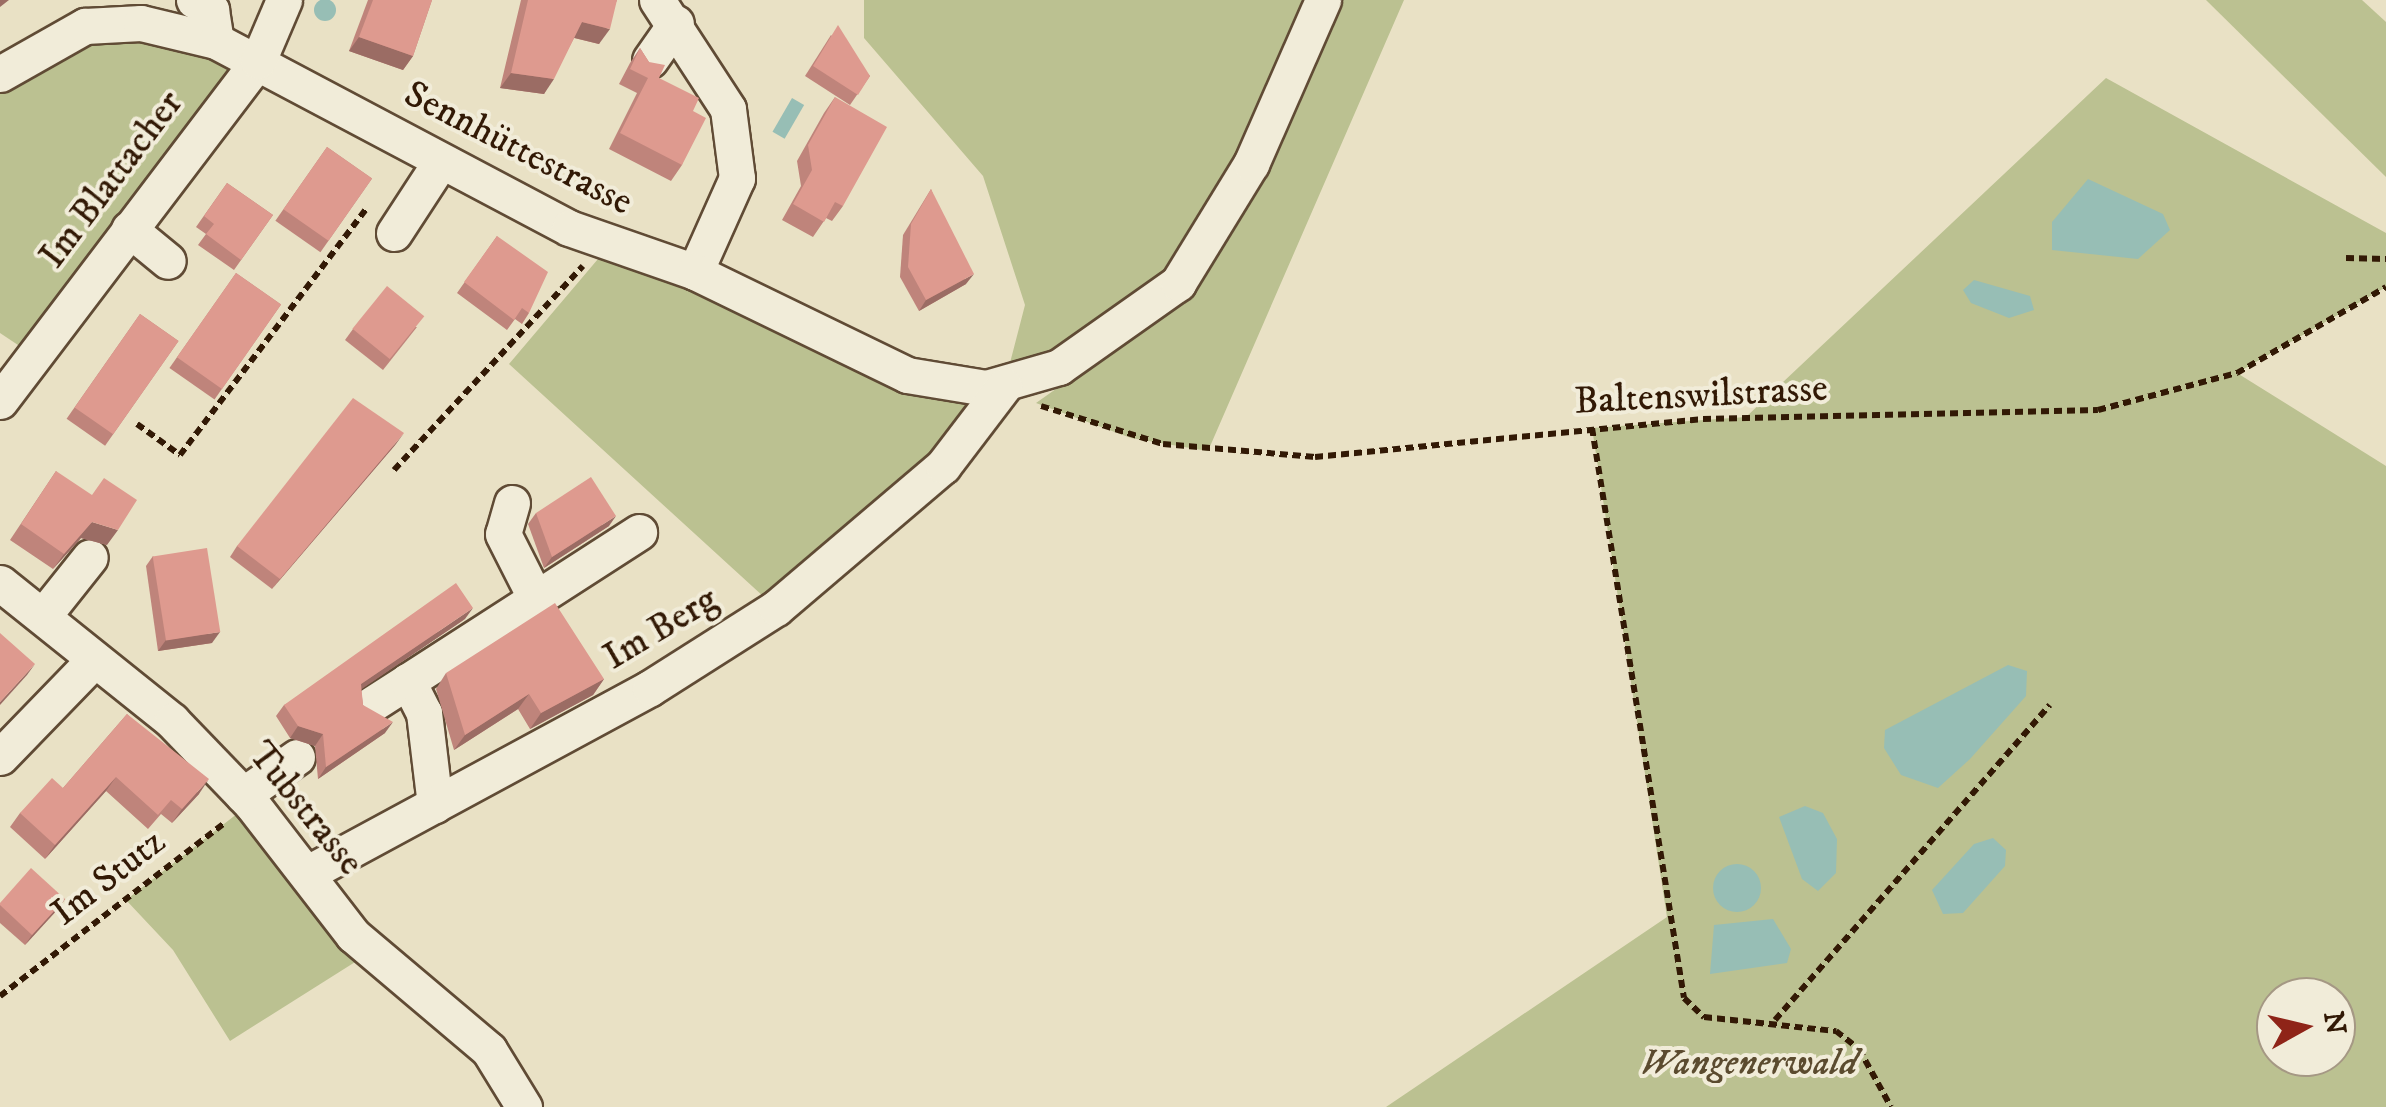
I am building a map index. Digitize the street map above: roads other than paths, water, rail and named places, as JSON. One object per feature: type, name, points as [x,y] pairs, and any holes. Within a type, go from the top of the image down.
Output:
[{"type":"street","points":[[194,0],[211,10],[216,41]]},
{"type":"street","name":"Im Blattacher","points":[[0,401],[258,61],[284,0]]},
{"type":"street","points":[[1004,386],[1078,356],[1178,283],[1251,164],[1323,0]]},
{"type":"street","points":[[650,60],[667,12]]},
{"type":"street","points":[[667,12],[728,109],[737,178],[696,272]]},
{"type":"street","name":"Sennhüttestrasse","points":[[0,74],[85,26],[141,22],[216,41],[608,246],[696,272],[906,375],[956,388],[1004,386]]},
{"type":"street","points":[[394,232],[441,161]]},
{"type":"street","points":[[129,229],[168,261]]},
{"type":"street","name":"Im Berg","points":[[308,874],[776,608],[943,466],[1004,386]]},
{"type":"street","points":[[512,503],[503,534],[536,599]]},
{"type":"street","points":[[372,704],[639,532]]},
{"type":"street","points":[[43,616],[90,557]]},
{"type":"street","name":"Tubstrasse","points":[[0,583],[94,660],[247,799],[353,935],[489,1050],[524,1107]]},
{"type":"street","points":[[0,757],[94,660]]},
{"type":"street","points":[[408,682],[424,713],[435,805]]},
{"type":"street","points":[[247,799],[297,757]]},
{"type":"water","points":[[325,-1],[333,2],[333,18],[325,21],[317,18],[314,10],[317,2]]},
{"type":"water","points":[[792,98],[804,105],[785,139],[772,132]]},
{"type":"water","points":[[2088,179],[2163,214],[2170,230],[2138,259],[2052,250],[2052,222]]},
{"type":"water","points":[[1974,280],[2030,296],[2034,310],[2009,318],[1971,303],[1963,290]]},
{"type":"water","points":[[2008,665],[2027,671],[2026,696],[1970,759],[1938,788],[1901,775],[1884,748],[1885,730]]},
{"type":"water","points":[[1805,806],[1823,813],[1837,839],[1836,873],[1818,891],[1802,879],[1779,817]]},
{"type":"water","points":[[1993,838],[2006,850],[2005,866],[1963,913],[1943,914],[1932,890],[1974,844]]},
{"type":"water","points":[[1737,864],[1754,871],[1761,888],[1754,905],[1737,912],[1720,905],[1713,888],[1720,871]]},
{"type":"water","points":[[1773,919],[1791,949],[1787,963],[1710,974],[1714,925]]},
{"type":"park label","name":"Wangenerwald","points":[[1749,1064]]}]
